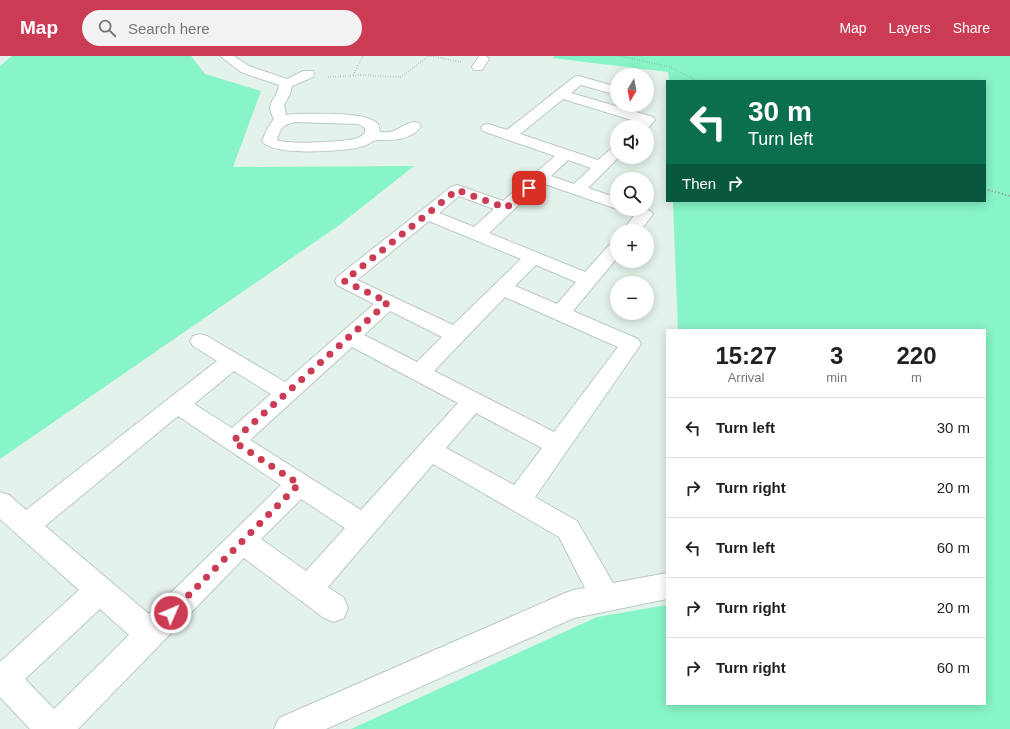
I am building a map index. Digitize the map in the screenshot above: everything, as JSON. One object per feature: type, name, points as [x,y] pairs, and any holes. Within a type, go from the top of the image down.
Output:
[{"type":"street","points":[[226,56],[245,68],[282,81],[286,84]]},
{"type":"street","points":[[286,84],[308,74]]},
{"type":"street","points":[[509,135],[579,80],[610,89]]},
{"type":"street","points":[[282,121],[276,112],[276,106],[286,88],[286,84]]},
{"type":"street","points":[[561,94],[648,120]]},
{"type":"street","points":[[604,107],[610,101]]},
{"type":"street","points":[[372,135],[372,126],[361,120],[295,118],[282,121],[273,127],[269,141],[281,146],[352,145],[372,135],[378,137],[393,136],[409,131],[414,126]]},
{"type":"street","points":[[488,128],[601,166]]},
{"type":"street","points":[[477,234],[566,154]]},
{"type":"street","points":[[577,190],[610,158]]},
{"type":"street","points":[[540,177],[610,202]]},
{"type":"street","points":[[456,335],[344,281],[457,190],[506,208]]},
{"type":"street","points":[[427,214],[589,280]]},
{"type":"street","points":[[637,224],[643,216]]},
{"type":"street","points":[[560,313],[610,255]]},
{"type":"street","points":[[419,373],[533,257]]},
{"type":"street","points":[[502,288],[631,344],[518,500]]},
{"type":"street","points":[[233,441],[388,302]]},
{"type":"street","points":[[350,337],[558,445]]},
{"type":"street","points":[[200,342],[286,393]]},
{"type":"street","points":[[26,525],[232,361]]},
{"type":"street","points":[[308,589],[473,401]]},
{"type":"street","points":[[177,404],[363,526]]},
{"type":"street","points":[[430,450],[568,529],[606,598]]},
{"type":"street","points":[[56,729],[299,484]]},
{"type":"street","points":[[0,503],[150,634]]},
{"type":"street","points":[[242,541],[334,608]]},
{"type":"street","points":[[290,729],[573,604],[666,586]]},
{"type":"street","points":[[52,729],[2,680],[100,590]]},
{"type":"path","points":[[353,76],[363,56]]},
{"type":"path","points":[[326,77],[401,77],[430,56],[475,63]]},
{"type":"path","points":[[620,56],[658,64],[687,73],[697,80]]},
{"type":"path","points":[[986,189],[1010,196]]},
{"type":"green space","points":[[12,56],[191,56],[205,74],[261,91],[233,167],[414,166],[338,226],[0,459],[0,66]]},
{"type":"green space","points":[[555,56],[1010,56],[1010,729],[351,729],[597,617],[666,605],[666,705],[986,705],[986,329],[678,329],[673,202],[986,202],[986,80],[669,80],[668,72],[654,70],[654,68],[635,68],[552,58]]},
{"type":"route","points":[[171,613],[299,484],[233,441],[388,302],[344,281],[457,190],[506,208],[529,188]]}]
